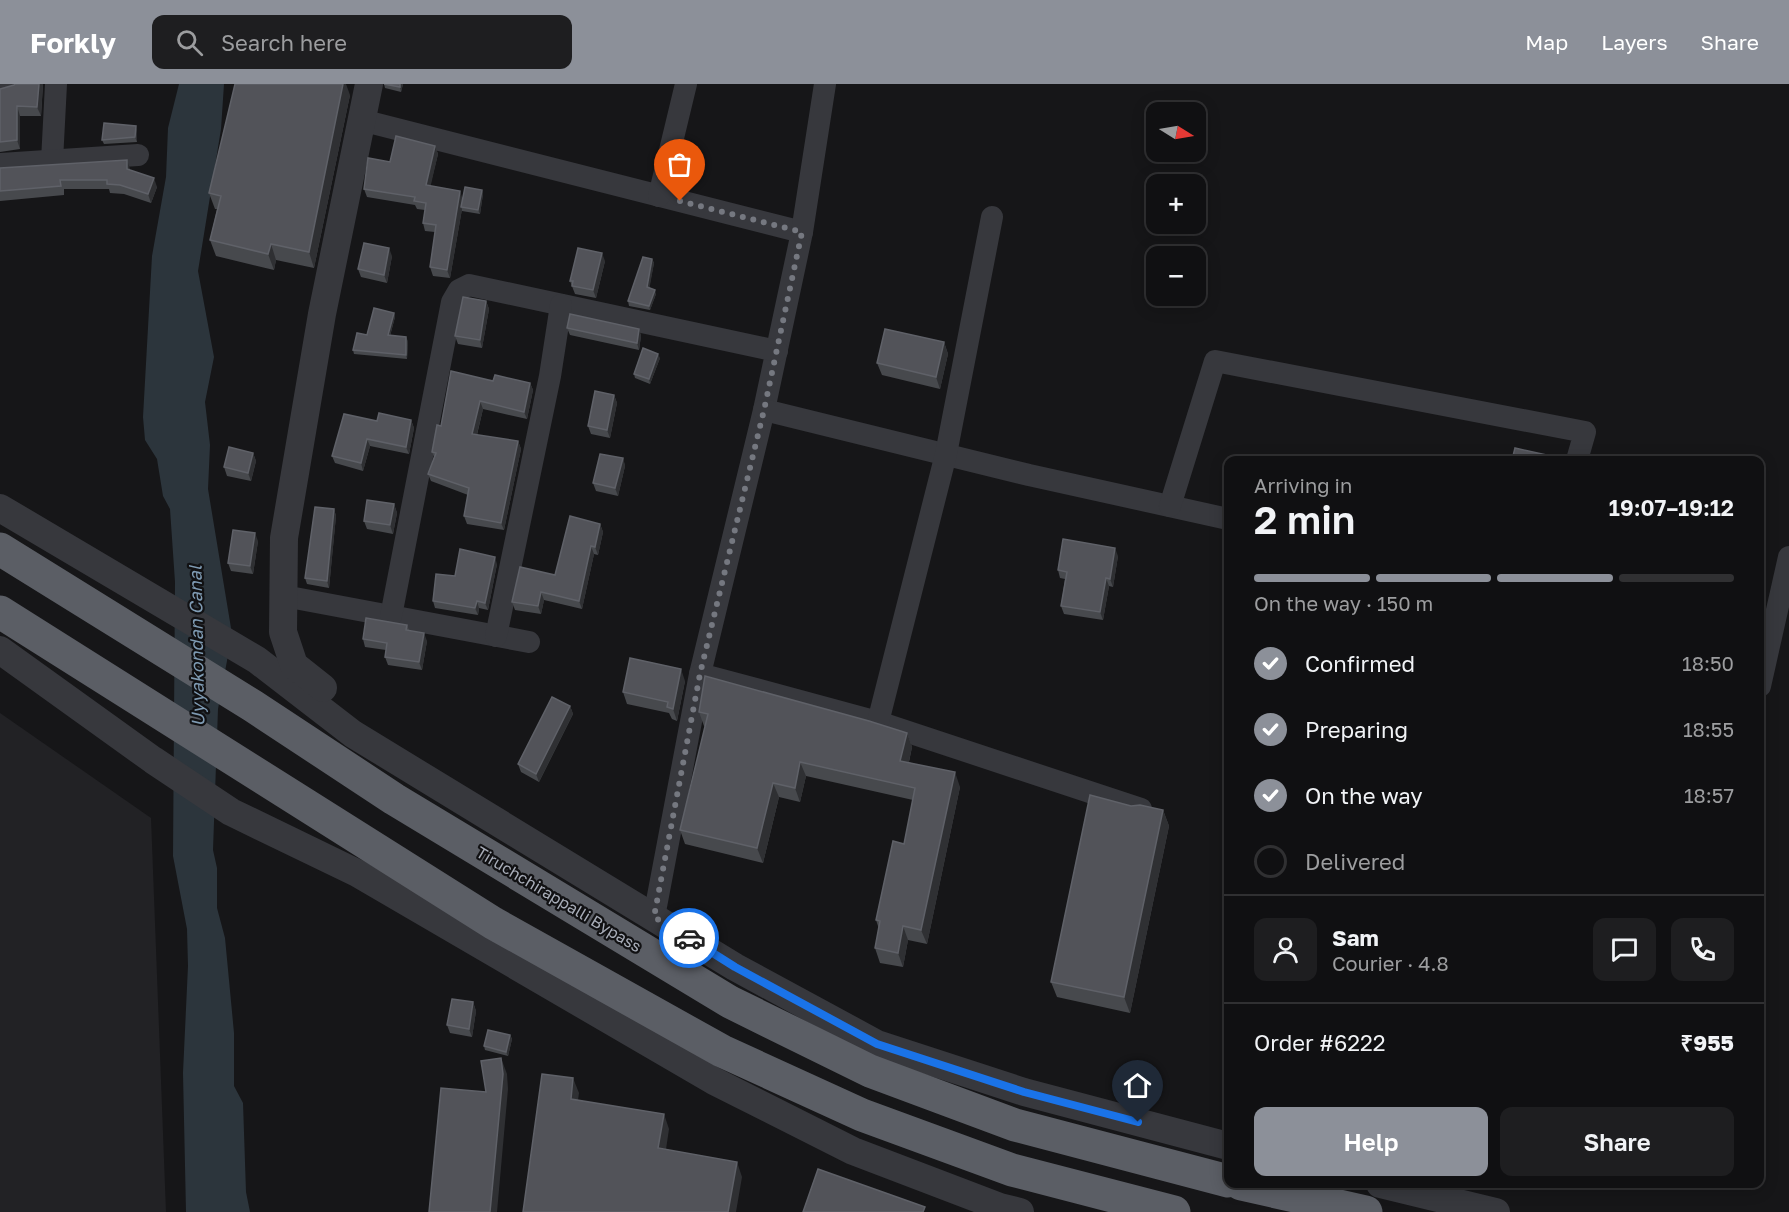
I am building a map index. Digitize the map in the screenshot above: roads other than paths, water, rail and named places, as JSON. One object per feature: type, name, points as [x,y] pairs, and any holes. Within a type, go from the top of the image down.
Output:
[{"type":"highway","name":"Tiruchchirappalli Bypass","points":[[0,549],[253,706],[404,805],[730,1002],[870,1071],[1015,1125],[1224,1179]]},
{"type":"highway","points":[[0,612],[493,923],[722,1051],[862,1115],[1012,1170],[1173,1212]]},
{"type":"highway","points":[[1259,1188],[1366,1212]]},
{"type":"street","points":[[0,85],[9,84]]},
{"type":"street","points":[[52,161],[56,84]]},
{"type":"street","points":[[369,84],[322,314],[285,538],[283,632],[294,665],[374,728],[416,772]]},
{"type":"street","points":[[659,196],[686,84]]},
{"type":"street","points":[[654,917],[700,674],[764,410],[802,232],[825,84]]},
{"type":"street","points":[[361,120],[802,232]]},
{"type":"street","points":[[0,164],[138,155]]},
{"type":"street","points":[[878,722],[946,454],[992,217]]},
{"type":"street","points":[[391,616],[452,302],[459,290],[470,285],[777,351]]},
{"type":"street","points":[[496,636],[550,376],[561,305]]},
{"type":"street","points":[[1170,506],[1215,361],[1585,432],[1578,456]]},
{"type":"street","points":[[764,410],[1224,518]]},
{"type":"street","points":[[0,508],[257,660],[353,734],[735,967],[877,1044],[1024,1092],[1224,1145]]},
{"type":"street","points":[[1764,644],[1789,557]]},
{"type":"street","points":[[284,596],[529,642]]},
{"type":"street","points":[[0,650],[153,760],[231,812],[357,873],[707,1077],[853,1151],[1000,1207],[1020,1212]]},
{"type":"street","points":[[700,674],[878,722],[1141,809]]},
{"type":"street","points":[[1397,1188],[1496,1212]]},
{"type":"water","name":"Uyyakondan Canal","points":[[179,84],[224,84],[221,129],[198,271],[214,357],[205,402],[210,445],[208,489],[232,634],[218,709],[213,850],[217,868],[217,908],[225,938],[234,1033],[234,1086],[243,1103],[246,1192],[250,1212],[186,1212],[183,1073],[188,966],[187,929],[173,856],[175,582],[170,509],[163,496],[157,459],[145,440],[143,417],[152,256],[166,177],[168,128]]}]
